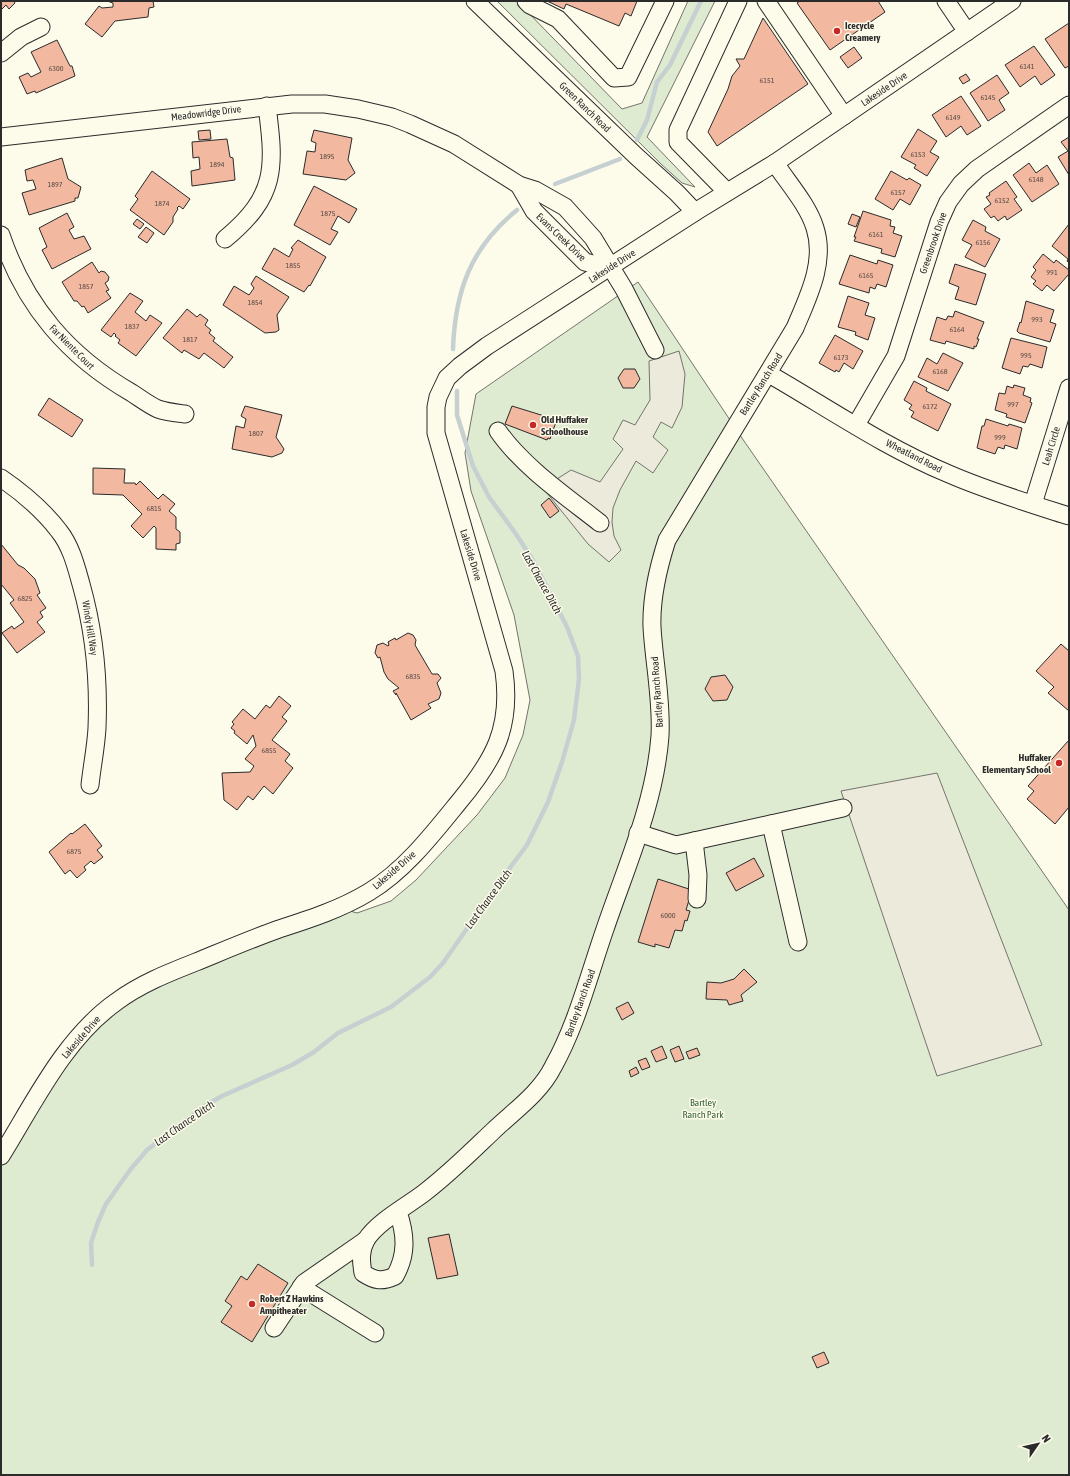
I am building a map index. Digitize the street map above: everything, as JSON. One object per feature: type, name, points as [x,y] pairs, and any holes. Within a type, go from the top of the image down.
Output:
[{"type":"street","name":"Green Ranch Road","points":[[475,1],[636,156],[677,192],[695,212]]},
{"type":"street","points":[[526,1],[530,5],[558,19],[614,78],[622,79],[628,77],[664,1]]},
{"type":"street","points":[[727,192],[678,142],[678,130],[738,1]]},
{"type":"street","points":[[766,1],[844,116]]},
{"type":"street","points":[[946,1],[967,32]]},
{"type":"street","name":"Lakeside Drive","points":[[1,1156],[64,1055],[82,1033],[106,1009],[131,992],[165,975],[258,936],[324,913],[370,891],[394,872],[420,848],[462,799],[485,768],[503,730],[507,704],[506,687],[501,657],[436,433],[436,411],[438,397],[447,378],[464,362],[695,212],[775,163],[1012,1]]},
{"type":"street","points":[[1,53],[21,37],[41,27]]},
{"type":"street","name":"Meadowridge Drive","points":[[1,138],[267,106],[325,104],[358,108],[410,124]]},
{"type":"street","name":"Greenbrook Drive","points":[[856,425],[896,356],[939,222],[948,202],[961,184],[977,169],[1069,105]]},
{"type":"street","points":[[225,239],[239,227],[265,193],[271,170],[272,147],[267,106]]},
{"type":"street","name":"Evans Creek Drive","points":[[410,124],[454,144],[519,185],[535,190],[565,207],[593,238],[610,268]]},
{"type":"street","name":"Bartley Ranch Road","points":[[274,1328],[304,1283],[366,1240],[372,1232],[427,1191],[538,1090],[552,1069],[564,1044],[592,970],[638,833],[654,778],[660,737],[660,710],[652,625],[654,594],[666,540],[718,453],[769,374],[795,328],[807,298],[818,263],[819,245],[815,228],[808,212],[775,163]]},
{"type":"street","name":"Evans Creek Drive","points":[[519,185],[534,211],[585,262],[610,268]]},
{"type":"street","name":"Far Niente Court","points":[[1,235],[8,255],[22,285],[40,313],[60,338],[106,379],[159,409],[185,414]]},
{"type":"street","points":[[610,268],[624,289],[655,350]]},
{"type":"street","name":"Wheatland Road","points":[[769,374],[906,454],[948,474],[994,492],[1069,516]]},
{"type":"street","name":"Leah Circle","points":[[1033,504],[1069,388]]},
{"type":"street","points":[[498,431],[505,442],[546,480],[600,523]]},
{"type":"street","name":"Windy Hill Way","points":[[1,478],[19,490],[42,511],[60,532],[74,559],[89,612],[97,678],[97,729],[90,785]]},
{"type":"street","points":[[638,833],[676,845],[843,808]]},
{"type":"street","points":[[771,824],[798,942]]},
{"type":"street","points":[[694,841],[698,875],[697,899]]},
{"type":"street","points":[[366,1240],[362,1249],[361,1260],[363,1273],[379,1281],[395,1276],[402,1261],[405,1249],[402,1224],[398,1212]]},
{"type":"street","points":[[301,1287],[375,1333]]},
{"type":"green space","points":[[497,1],[517,1],[622,109],[642,103],[688,1],[715,1],[647,137],[695,187],[682,183],[661,164]]},
{"type":"green space","name":"Bartley Ranch Park","points":[[638,282],[744,441],[1069,910],[1069,1475],[1,1475],[1,1161],[52,1075],[118,1003],[343,909],[357,913],[391,901],[416,880],[477,815],[505,778],[523,735],[530,700],[514,615],[471,491],[465,453],[476,394]]},
{"type":"shaded area","points":[[679,351],[685,374],[682,407],[672,428],[661,422],[653,437],[668,450],[653,473],[636,461],[620,490],[613,508],[612,522],[614,536],[621,550],[609,562],[588,544],[543,488],[571,470],[600,482],[623,449],[613,439],[623,420],[635,425],[650,400],[649,361]]},
{"type":"shaded area","points":[[937,773],[1042,1045],[937,1076],[841,791]]},
{"type":"building","points":[[1,1],[14,1],[15,3],[9,9],[6,5],[1,10]]},
{"type":"building","points":[[107,1],[153,1],[154,7],[149,8],[148,17],[115,21],[102,37],[85,24],[99,6],[102,8],[113,7],[113,3]]},
{"type":"building","points":[[547,1],[637,1],[631,16],[625,13],[619,26],[566,4],[564,9]]},
{"type":"building","name":"Icecycle Creamery","points":[[800,1],[878,1],[885,12],[830,50],[797,3]]},
{"type":"building","points":[[763,18],[808,84],[717,146],[708,132],[728,89],[732,76],[740,66],[736,59],[744,59]]},
{"type":"building","points":[[1069,23],[1069,66],[1065,68],[1045,39]]},
{"type":"building","points":[[57,40],[70,66],[72,66],[75,76],[36,93],[35,91],[27,94],[19,77],[28,73],[31,77],[41,72],[31,52]]},
{"type":"building","points":[[1034,46],[1055,75],[1041,85],[1035,76],[1020,87],[1005,65]]},
{"type":"building","points":[[854,47],[862,58],[848,68],[840,57]]},
{"type":"building","points":[[966,74],[970,80],[963,84],[959,78]]},
{"type":"building","points":[[997,75],[1009,93],[999,100],[1005,110],[988,121],[970,93]]},
{"type":"building","points":[[961,96],[981,126],[967,135],[961,126],[946,137],[932,115]]},
{"type":"building","points":[[918,129],[937,141],[930,152],[939,157],[927,176],[914,168],[916,165],[901,157]]},
{"type":"building","points":[[210,130],[211,139],[199,140],[198,131]]},
{"type":"building","points":[[314,130],[352,138],[348,160],[355,173],[346,180],[303,174],[307,151],[315,152],[316,143],[311,141]]},
{"type":"building","points":[[1069,137],[1069,175],[1058,157],[1068,151],[1061,142]]},
{"type":"building","points":[[227,139],[230,157],[233,158],[235,180],[192,186],[191,171],[200,169],[199,157],[193,158],[192,142]]},
{"type":"building","points":[[62,158],[68,179],[81,187],[78,198],[75,198],[75,201],[29,215],[22,193],[36,189],[33,180],[27,181],[25,170]]},
{"type":"building","points":[[1029,163],[1036,173],[1047,165],[1059,184],[1032,202],[1013,175]]},
{"type":"building","points":[[152,171],[190,199],[183,209],[179,206],[177,208],[178,209],[173,217],[173,222],[164,235],[130,210],[138,199],[135,196]]},
{"type":"building","points":[[891,171],[907,180],[909,178],[921,185],[910,205],[900,199],[893,210],[875,199]]},
{"type":"building","points":[[1006,181],[1017,197],[1014,199],[1022,210],[1007,220],[1005,216],[998,221],[994,216],[991,218],[984,209],[991,204],[986,197],[990,195],[989,193]]},
{"type":"building","points":[[314,186],[357,209],[349,223],[338,216],[331,229],[338,232],[330,245],[294,225]]},
{"type":"building","points":[[863,211],[891,220],[890,226],[895,227],[893,233],[902,236],[895,257],[881,253],[882,249],[854,241]]},
{"type":"building","points":[[67,213],[74,227],[69,230],[74,239],[84,236],[91,249],[52,269],[42,250],[47,247],[39,228]]},
{"type":"building","points":[[852,214],[860,217],[856,227],[848,224]]},
{"type":"building","points":[[137,219],[144,224],[140,229],[133,224]]},
{"type":"building","points":[[973,220],[986,227],[985,231],[1000,239],[985,267],[965,257],[972,245],[962,240]]},
{"type":"building","points":[[1069,224],[1069,263],[1067,261],[1068,259],[1052,246]]},
{"type":"building","points":[[146,227],[154,233],[147,243],[138,237]]},
{"type":"building","points":[[298,240],[326,257],[310,286],[309,285],[304,292],[262,269],[274,248],[289,257],[293,249],[291,248]]},
{"type":"building","points":[[1043,254],[1054,263],[1056,260],[1069,270],[1069,274],[1054,291],[1047,285],[1042,291],[1033,284],[1036,281],[1031,277],[1036,270],[1033,267]]},
{"type":"building","points":[[850,255],[877,264],[878,260],[893,265],[886,287],[877,284],[875,289],[870,287],[869,293],[839,284]]},
{"type":"building","points":[[92,262],[99,273],[101,271],[105,272],[109,277],[108,281],[105,283],[109,290],[106,291],[111,298],[88,313],[84,306],[82,307],[77,301],[74,301],[62,282]]},
{"type":"building","points":[[955,264],[986,274],[976,305],[955,299],[959,287],[949,283]]},
{"type":"building","points":[[256,276],[289,297],[277,315],[279,330],[276,332],[265,333],[223,305],[234,286],[249,295],[254,288],[251,284]]},
{"type":"building","points":[[130,293],[143,301],[135,312],[146,321],[150,315],[162,323],[136,356],[118,343],[120,340],[114,333],[111,337],[101,330]]},
{"type":"building","points":[[848,296],[869,303],[865,315],[875,318],[868,340],[855,335],[856,332],[838,327]]},
{"type":"building","points":[[1026,301],[1054,310],[1050,322],[1056,324],[1050,342],[1019,333],[1017,331],[1020,322],[1021,323]]},
{"type":"building","points":[[187,309],[197,317],[200,314],[208,320],[205,325],[211,330],[209,333],[215,338],[213,341],[233,357],[224,368],[204,353],[199,359],[184,350],[182,353],[163,338]]},
{"type":"building","points":[[955,311],[984,322],[977,339],[979,339],[976,347],[974,346],[974,349],[946,341],[945,344],[930,340],[937,317],[946,320],[948,316],[953,317]]},
{"type":"building","points":[[835,335],[863,351],[853,369],[844,363],[839,372],[836,370],[835,372],[819,363]]},
{"type":"building","points":[[1011,338],[1047,347],[1042,368],[1030,364],[1028,367],[1023,366],[1020,374],[1002,368]]},
{"type":"building","points":[[943,353],[963,363],[948,391],[918,377],[927,358],[937,364]]},
{"type":"building","points":[[624,369],[635,369],[640,379],[634,388],[623,388],[618,378]]},
{"type":"building","points":[[914,381],[927,388],[926,391],[951,404],[938,431],[911,417],[914,412],[909,409],[912,405],[904,400]]},
{"type":"building","points":[[1014,385],[1025,388],[1023,395],[1031,398],[1030,402],[1032,403],[1025,423],[1006,417],[1007,414],[995,410],[999,393],[1005,394],[1007,386],[1013,388]]},
{"type":"building","points":[[49,398],[83,420],[72,437],[38,415]]},
{"type":"building","points":[[245,406],[282,415],[276,437],[284,449],[282,453],[272,457],[232,449],[236,426],[244,428],[246,419],[241,416]]},
{"type":"building","points":[[512,406],[554,419],[553,421],[556,422],[550,439],[548,438],[547,440],[505,424]]},
{"type":"building","points":[[986,419],[1008,426],[1009,424],[1022,428],[1017,449],[1005,445],[1004,449],[998,447],[995,454],[977,448],[982,426],[984,426]]},
{"type":"building","points":[[93,468],[125,469],[124,483],[135,483],[136,485],[140,481],[158,499],[163,494],[175,504],[169,511],[176,517],[176,529],[180,532],[180,543],[176,544],[176,550],[156,549],[156,528],[154,526],[143,538],[131,526],[142,514],[123,495],[93,494]]},
{"type":"building","points":[[549,498],[559,511],[550,518],[541,505]]},
{"type":"building","points":[[1,544],[18,565],[24,568],[35,579],[40,593],[37,595],[46,608],[40,612],[43,617],[37,622],[45,632],[17,653],[2,633],[12,626],[14,629],[24,622],[10,603],[14,600],[1,584]]},
{"type":"building","points":[[408,633],[413,635],[416,640],[415,645],[432,674],[438,674],[441,678],[437,683],[441,693],[439,699],[428,704],[431,708],[411,720],[396,693],[396,695],[393,691],[399,688],[388,679],[384,672],[380,657],[378,658],[375,653],[377,645],[383,643],[388,646],[388,642],[395,638],[396,640]]},
{"type":"building","points":[[1061,644],[1069,651],[1069,711],[1048,693],[1054,687],[1036,671]]},
{"type":"building","points":[[725,675],[733,687],[727,700],[713,701],[705,689],[711,677]]},
{"type":"building","points":[[279,696],[291,706],[282,717],[287,721],[272,740],[290,754],[285,761],[293,768],[273,794],[264,786],[253,800],[248,796],[237,810],[224,800],[222,773],[250,772],[254,766],[245,759],[256,746],[253,735],[247,744],[234,733],[235,731],[231,728],[234,724],[232,722],[243,709],[255,719],[266,705],[270,708]]},
{"type":"building","name":"Huffaker Elementary School","points":[[1069,740],[1069,807],[1055,824],[1027,799],[1034,791],[1028,786]]},
{"type":"building","points":[[85,824],[102,846],[97,850],[103,857],[94,864],[91,861],[84,867],[86,870],[77,878],[70,870],[65,874],[49,852],[71,833],[72,834]]},
{"type":"building","points":[[754,858],[764,876],[736,891],[726,873]]},
{"type":"building","points":[[658,879],[692,890],[686,910],[690,911],[687,921],[685,920],[682,931],[675,930],[669,948],[655,944],[655,947],[638,942]]},
{"type":"building","points":[[744,969],[757,982],[741,995],[743,1001],[729,1005],[727,1000],[706,999],[707,982],[721,983],[734,979]]},
{"type":"building","points":[[628,1002],[634,1013],[622,1020],[616,1008]]},
{"type":"building","points":[[662,1046],[667,1058],[656,1062],[651,1051]]},
{"type":"building","points":[[679,1046],[684,1059],[675,1062],[670,1050]]},
{"type":"building","points":[[697,1048],[700,1055],[689,1059],[686,1052]]},
{"type":"building","points":[[646,1058],[650,1067],[642,1070],[638,1061]]},
{"type":"building","points":[[636,1067],[639,1073],[631,1077],[629,1071]]},
{"type":"building","points":[[449,1234],[458,1275],[437,1279],[428,1238]]},
{"type":"building","name":"Robert Z Hawkins Ampitheater","points":[[258,1264],[288,1283],[252,1342],[221,1322],[232,1306],[225,1301],[241,1276],[247,1280]]},
{"type":"building","points":[[824,1352],[829,1363],[817,1368],[812,1357]]},
{"type":"waterway","name":"Last Chance Ditch","points":[[637,140],[647,120],[657,82],[670,65],[701,1]]},
{"type":"waterway","name":"Last Chance Ditch","points":[[555,184],[620,159]]},
{"type":"waterway","name":"Last Chance Ditch","points":[[453,349],[457,308],[468,272],[488,239],[501,224],[517,210]]},
{"type":"waterway","name":"Last Chance Ditch","points":[[92,1265],[91,1243],[106,1204],[130,1170],[147,1150],[206,1105],[222,1096],[292,1065],[314,1052],[338,1033],[391,1007],[430,977],[443,963],[527,845],[548,802],[562,762],[574,720],[579,679],[578,656],[567,627],[534,562],[489,497],[473,466],[457,415],[457,391]]},
{"type":"place","name":"Icecycle Creamery","points":[[837,31]]},
{"type":"place","name":"Old Huffaker Schoolhouse","points":[[533,425]]},
{"type":"place","name":"Huffaker Elementary School","points":[[1059,763]]},
{"type":"place","name":"Robert Z Hawkins Ampitheater","points":[[252,1304]]}]
